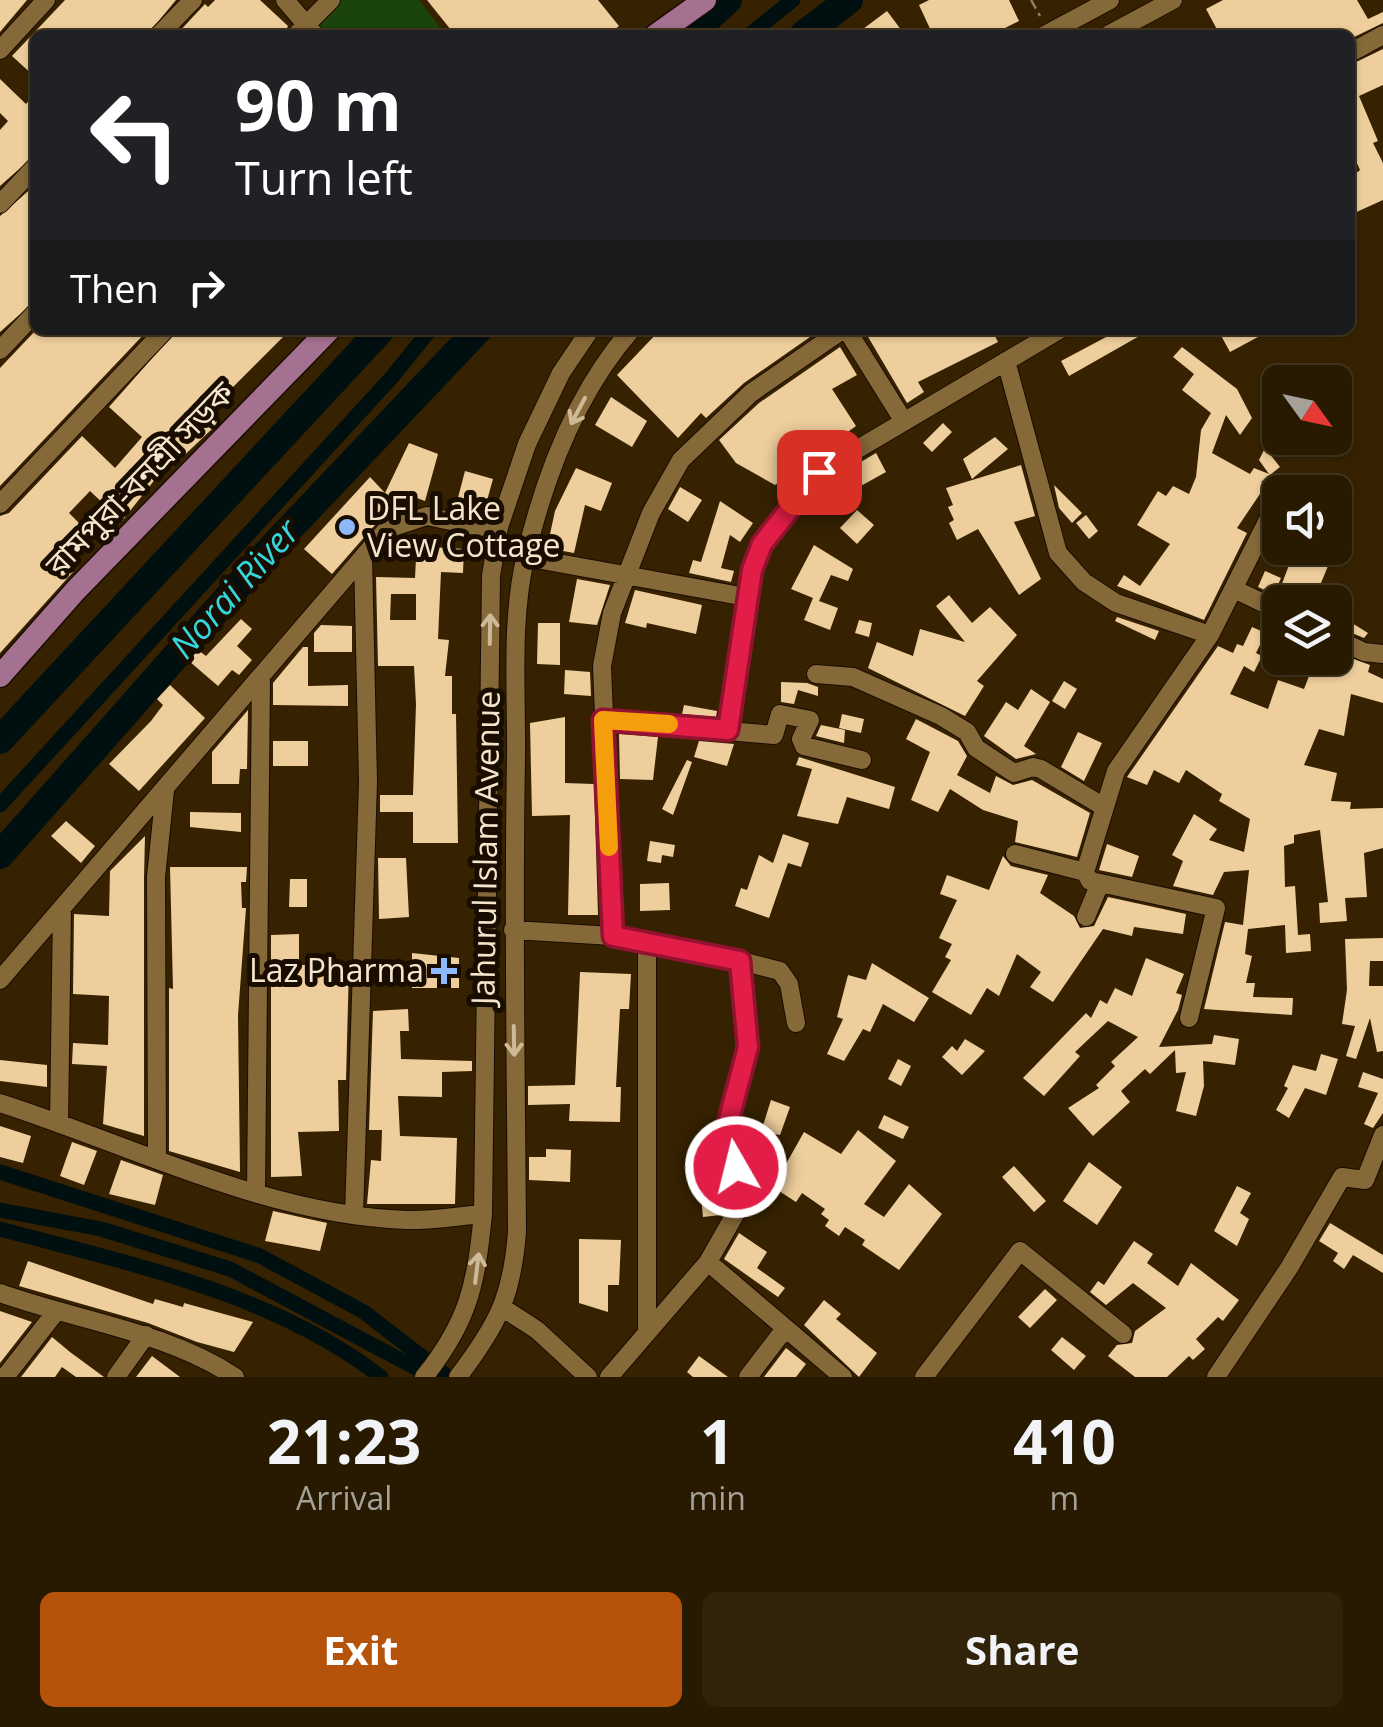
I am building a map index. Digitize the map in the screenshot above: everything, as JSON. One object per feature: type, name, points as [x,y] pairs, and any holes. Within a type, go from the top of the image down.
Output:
[{"type":"main road","points":[[652,30],[687,0]]},
{"type":"main road","points":[[663,30],[705,0]]},
{"type":"main road","name":"রামপুরা-বনশ্রী সড়ক","points":[[0,676],[76,590],[324,335]]},
{"type":"street","points":[[0,50],[46,0]]},
{"type":"street","points":[[165,30],[192,0]]},
{"type":"street","points":[[285,0],[305,30]]},
{"type":"street","points":[[308,30],[330,0]]},
{"type":"street","points":[[1054,30],[1110,0]]},
{"type":"street","points":[[1117,30],[1172,0]]},
{"type":"street","points":[[1355,49],[1383,35]]},
{"type":"street","points":[[0,204],[30,171]]},
{"type":"street","points":[[0,350],[30,318]]},
{"type":"street","points":[[0,504],[160,335]]},
{"type":"street","name":"Jahurul Islam Avenue","points":[[424,1377],[462,1322],[474,1288],[482,1214],[491,576],[498,532],[546,401],[587,335]]},
{"type":"street","name":"Jahurul Islam Avenue","points":[[461,1373],[503,1308],[514,1277],[518,1232],[513,930],[518,618],[525,557],[572,423],[608,359],[628,335]]},
{"type":"street","points":[[613,936],[602,666],[612,613],[650,513],[682,460],[751,393],[837,335]]},
{"type":"street","points":[[847,335],[903,420]]},
{"type":"street","points":[[728,730],[746,596],[762,544],[819,472],[1050,335]]},
{"type":"street","points":[[1006,361],[1058,554],[1084,582],[1116,603],[1210,636]]},
{"type":"street","points":[[0,980],[387,530],[416,516],[498,532]]},
{"type":"street","points":[[1086,916],[1104,806],[1116,771],[1210,636],[1262,532]]},
{"type":"street","points":[[354,1216],[368,782],[363,556]]},
{"type":"street","points":[[525,557],[746,596]]},
{"type":"street","points":[[1234,589],[1262,602]]},
{"type":"street","points":[[1352,646],[1383,654]]},
{"type":"street","points":[[816,674],[853,677],[879,686],[967,732],[976,748],[1014,773],[1033,766],[1104,806]]},
{"type":"street","points":[[256,1192],[262,678]]},
{"type":"street","points":[[603,720],[774,736],[776,715],[808,719],[801,739],[804,746],[862,760]]},
{"type":"street","points":[[158,1158],[156,878],[165,789]]},
{"type":"street","points":[[1015,854],[1216,908],[1189,1018]]},
{"type":"street","points":[[59,1124],[62,908]]},
{"type":"street","points":[[513,930],[613,936],[780,970],[789,984],[796,1023]]},
{"type":"street","points":[[646,945],[648,1333]]},
{"type":"street","points":[[610,1377],[708,1262],[737,1211],[742,1189],[724,1138],[748,1047],[740,961]]},
{"type":"street","points":[[0,1103],[256,1192],[354,1216],[409,1220],[482,1214]]},
{"type":"street","points":[[1216,1377],[1342,1177],[1365,1180],[1383,1135]]},
{"type":"street","points":[[924,1377],[1020,1251],[1123,1334]]},
{"type":"street","points":[[708,1262],[843,1377]]},
{"type":"street","points":[[0,1292],[55,1312],[146,1336],[209,1360],[235,1377]]},
{"type":"street","points":[[503,1308],[537,1330],[588,1377]]},
{"type":"street","points":[[6,1377],[55,1312]]},
{"type":"street","points":[[748,1377],[784,1330]]},
{"type":"street","points":[[116,1377],[146,1336]]},
{"type":"path","points":[[1031,0],[1045,30]]},
{"type":"green space","points":[[338,0],[419,0],[442,30],[318,30],[312,23]]},
{"type":"building","points":[[0,0],[27,0],[0,32]]},
{"type":"building","points":[[65,0],[176,0],[151,30],[37,30]]},
{"type":"building","points":[[215,0],[260,0],[288,26],[286,30],[181,30],[205,4],[208,7]]},
{"type":"building","points":[[427,0],[598,0],[619,26],[614,30],[451,30]]},
{"type":"building","points":[[929,0],[1009,0],[1019,21],[1001,30],[931,30],[919,5]]},
{"type":"building","points":[[1223,0],[1357,0],[1368,19],[1383,12],[1383,23],[1355,37],[1355,30],[1217,30],[1206,9]]},
{"type":"building","points":[[887,11],[901,30],[862,30]]},
{"type":"building","points":[[30,37],[30,72],[12,56]]},
{"type":"building","points":[[1383,49],[1383,85],[1359,96],[1378,141],[1373,143],[1383,163],[1383,200],[1355,213],[1355,174],[1360,170],[1355,158],[1355,63]]},
{"type":"building","points":[[0,79],[26,104],[30,100],[30,159],[0,186],[0,130],[8,121],[0,113]]},
{"type":"building","points":[[30,189],[30,305],[0,332],[0,216]]},
{"type":"building","points":[[31,335],[143,335],[0,486],[0,368]]},
{"type":"building","points":[[173,335],[283,337],[234,386],[212,415],[218,421],[214,427],[172,467],[168,463],[122,521],[90,491],[69,513],[90,534],[62,561],[73,572],[0,653],[0,516],[9,513],[82,436],[115,468],[142,437],[109,407]]},
{"type":"building","points":[[655,335],[813,335],[744,383],[706,418],[701,413],[678,438],[617,375]]},
{"type":"building","points":[[867,335],[994,335],[998,342],[918,382],[924,392],[907,403]]},
{"type":"building","points":[[1141,335],[1069,376],[1061,361],[1108,336]]},
{"type":"building","points":[[1221,335],[1262,335],[1230,352]]},
{"type":"building","points":[[840,347],[857,375],[832,389],[856,426],[775,485],[736,463],[719,440],[759,403]]},
{"type":"building","points":[[1182,347],[1237,389],[1252,418],[1240,435],[1226,415],[1212,453],[1250,474],[1254,468],[1269,474],[1259,460],[1262,454],[1271,455],[1280,467],[1270,475],[1262,475],[1262,491],[1237,528],[1247,533],[1204,620],[1117,586],[1124,575],[1140,586],[1170,544],[1137,525],[1158,491],[1166,496],[1173,486],[1189,494],[1196,477],[1201,430],[1211,413],[1182,390],[1194,374],[1173,357]]},
{"type":"building","points":[[611,397],[647,421],[632,447],[595,425]]},
{"type":"building","points":[[943,423],[952,432],[932,452],[923,443]]},
{"type":"building","points":[[995,437],[1008,449],[972,479],[963,459]]},
{"type":"building","name":"DFL Lake View Cottage","points":[[409,443],[438,454],[425,501],[403,493],[332,574],[304,549],[370,477],[385,493]]},
{"type":"building","points":[[876,453],[886,472],[841,497],[832,479]]},
{"type":"building","points":[[1021,465],[1035,516],[1014,522],[1041,579],[1019,595],[978,529],[957,540],[949,523],[954,520],[948,507],[953,505],[946,488]]},
{"type":"building","points":[[576,468],[612,483],[601,511],[585,505],[574,553],[547,548],[555,511]]},
{"type":"building","points":[[465,471],[493,479],[483,515],[455,509]]},
{"type":"building","points":[[1054,485],[1082,513],[1072,523],[1059,508]]},
{"type":"building","points":[[680,487],[702,500],[688,522],[668,509]]},
{"type":"building","points":[[720,501],[753,523],[740,542],[730,535],[721,568],[734,571],[731,582],[689,573],[693,560],[701,562]]},
{"type":"building","points":[[857,510],[874,525],[857,544],[840,528]]},
{"type":"building","points":[[1086,515],[1098,531],[1089,539],[1076,523]]},
{"type":"building","points":[[417,539],[430,540],[430,547],[464,549],[463,573],[441,572],[438,639],[449,640],[445,676],[452,676],[452,714],[456,714],[458,843],[413,843],[413,812],[380,812],[380,795],[413,795],[416,704],[414,666],[378,666],[376,577],[415,578]],"holes":[[[391,594],[416,594],[416,620],[390,620]]]},
{"type":"building","points":[[814,545],[853,569],[848,581],[831,575],[819,601],[838,608],[830,630],[804,620],[813,598],[791,589]]},
{"type":"building","points":[[1289,565],[1328,566],[1321,583],[1325,585],[1282,585]]},
{"type":"building","points":[[1265,571],[1281,578],[1278,585],[1258,587]]},
{"type":"building","points":[[577,579],[610,585],[597,625],[569,622]]},
{"type":"building","points":[[635,590],[702,605],[696,634],[647,623],[646,628],[625,623]]},
{"type":"building","points":[[949,595],[972,623],[990,607],[1017,635],[977,681],[984,686],[965,716],[868,668],[877,642],[913,656],[920,629],[965,642],[936,606]]},
{"type":"building","points":[[1117,617],[1159,631],[1155,640],[1115,621]]},
{"type":"building","points":[[241,619],[252,629],[237,646],[252,660],[239,675],[232,670],[218,686],[189,661],[198,650],[206,656]]},
{"type":"building","points":[[859,620],[872,623],[869,637],[855,633]]},
{"type":"building","points":[[538,623],[560,623],[560,665],[537,664]]},
{"type":"building","points":[[1352,623],[1368,633],[1364,638],[1352,633]]},
{"type":"building","points":[[321,625],[352,626],[352,652],[314,652],[314,633]]},
{"type":"building","points":[[1252,627],[1262,631],[1256,653],[1262,656],[1254,672],[1244,666],[1230,694],[1268,709],[1278,680],[1304,689],[1309,675],[1352,675],[1352,658],[1370,665],[1368,672],[1383,679],[1383,703],[1351,694],[1344,736],[1319,729],[1304,765],[1337,773],[1331,801],[1351,802],[1350,809],[1383,808],[1383,848],[1364,853],[1367,897],[1345,898],[1347,921],[1320,923],[1319,903],[1328,902],[1320,830],[1294,835],[1294,843],[1284,846],[1285,887],[1295,886],[1298,935],[1310,934],[1311,951],[1286,953],[1285,925],[1248,929],[1245,954],[1252,956],[1246,983],[1255,983],[1253,997],[1293,998],[1292,1015],[1204,1009],[1225,922],[1243,925],[1249,870],[1224,872],[1213,895],[1173,886],[1183,861],[1172,855],[1194,814],[1217,829],[1209,840],[1244,852],[1250,819],[1219,801],[1222,794],[1186,770],[1179,783],[1154,770],[1147,785],[1127,777],[1218,646],[1233,653],[1237,644],[1243,646]]},
{"type":"building","points":[[303,647],[308,647],[308,686],[348,685],[348,706],[273,705],[273,683]]},
{"type":"building","points":[[565,670],[590,672],[591,696],[564,694]]},
{"type":"building","points":[[1064,681],[1077,689],[1065,709],[1052,701]]},
{"type":"building","points":[[781,682],[818,687],[818,696],[798,690],[794,704],[781,702]]},
{"type":"building","points":[[170,685],[205,718],[139,791],[109,764],[151,721],[163,705],[157,699]]},
{"type":"building","points":[[1031,689],[1050,702],[1024,746],[1036,754],[1016,759],[984,736],[1006,702],[1018,710]]},
{"type":"building","points":[[684,705],[717,711],[716,717],[682,714]]},
{"type":"building","points":[[248,710],[247,769],[240,769],[239,784],[212,784],[212,752]]},
{"type":"building","points":[[842,714],[864,719],[861,733],[839,728]]},
{"type":"building","points":[[565,717],[565,783],[594,784],[598,915],[568,915],[570,815],[532,816],[530,723]]},
{"type":"building","points":[[916,719],[958,741],[967,756],[957,775],[990,793],[996,776],[1013,785],[1032,780],[1090,813],[1077,857],[1015,842],[1018,821],[983,810],[950,789],[938,812],[911,800],[930,752],[906,739]]},
{"type":"building","points":[[821,725],[845,730],[844,743],[816,736]]},
{"type":"building","points":[[1078,732],[1102,743],[1084,781],[1061,767]]},
{"type":"building","points":[[619,734],[658,737],[653,780],[620,779]]},
{"type":"building","points":[[273,741],[308,741],[308,766],[273,766]]},
{"type":"building","points":[[699,741],[734,744],[727,766],[694,757]]},
{"type":"building","points":[[799,757],[895,787],[889,809],[847,797],[838,824],[797,816],[812,769],[796,765]]},
{"type":"building","points":[[687,760],[692,762],[673,815],[662,809]]},
{"type":"building","points":[[190,812],[241,813],[241,832],[190,827]]},
{"type":"building","points":[[66,821],[95,846],[81,863],[51,836]]},
{"type":"building","points":[[783,834],[809,843],[801,867],[788,863],[769,918],[735,906],[741,888],[747,890],[759,855],[773,863]]},
{"type":"building","points":[[145,836],[144,1136],[103,1124],[107,1066],[72,1064],[73,1043],[108,1045],[109,996],[73,994],[74,914],[109,916],[110,871]]},
{"type":"building","points":[[650,841],[675,845],[673,857],[662,855],[661,863],[647,861]]},
{"type":"building","points":[[1107,844],[1139,856],[1132,877],[1099,870]]},
{"type":"building","points":[[1003,856],[1011,866],[1048,875],[1040,893],[1074,916],[1080,928],[1094,926],[1108,897],[1186,914],[1183,934],[1134,927],[1132,936],[1103,929],[1053,1002],[1030,987],[1041,972],[1017,954],[999,996],[987,988],[971,1015],[932,992],[951,960],[945,957],[952,944],[939,938],[957,900],[940,894],[947,875],[989,890]]},
{"type":"building","points":[[378,858],[406,858],[409,917],[379,919]]},
{"type":"building","points":[[170,867],[247,867],[246,882],[241,882],[242,908],[246,908],[238,1015],[240,1172],[169,1151],[169,988],[173,989]]},
{"type":"building","points":[[290,879],[307,879],[307,907],[289,907]]},
{"type":"building","points":[[669,883],[670,910],[640,911],[640,884]]},
{"type":"building","points":[[299,934],[299,965],[349,965],[346,1080],[338,1080],[339,1131],[298,1132],[302,1176],[271,1177],[271,935]]},
{"type":"building","points":[[1383,938],[1383,961],[1370,961],[1369,986],[1383,986],[1383,1051],[1377,1052],[1370,1018],[1356,1059],[1346,1056],[1355,1026],[1342,1024],[1347,990],[1345,939]]},
{"type":"building","points":[[412,953],[459,958],[459,988],[412,988]]},
{"type":"building","points":[[1146,958],[1184,974],[1176,993],[1182,995],[1178,1010],[1159,1047],[1212,1044],[1214,1035],[1239,1039],[1235,1065],[1203,1061],[1204,1086],[1196,1116],[1176,1111],[1186,1072],[1176,1073],[1175,1050],[1150,1074],[1145,1069],[1121,1091],[1130,1102],[1093,1136],[1068,1108],[1099,1088],[1096,1085],[1115,1066],[1111,1062],[1138,1037],[1108,1021],[1075,1052],[1080,1056],[1044,1096],[1023,1078],[1086,1013],[1091,1018],[1100,1000],[1107,1004],[1115,988],[1132,996]]},
{"type":"building","points":[[872,963],[929,998],[914,1022],[883,1004],[870,1032],[863,1029],[844,1061],[827,1054],[843,1019],[837,1017],[848,975],[866,980]]},
{"type":"building","points":[[580,972],[631,974],[629,1009],[620,1009],[616,1087],[621,1087],[620,1122],[569,1121],[570,1104],[528,1105],[528,1086],[575,1085]]},
{"type":"building","points":[[408,1009],[409,1031],[400,1031],[401,1059],[472,1061],[472,1071],[442,1072],[442,1097],[398,1096],[400,1136],[457,1138],[455,1204],[367,1204],[371,1160],[381,1161],[382,1130],[369,1130],[373,1011]]},
{"type":"building","points":[[965,1039],[985,1051],[962,1075],[942,1057],[952,1046],[957,1051]]},
{"type":"building","points":[[1321,1054],[1338,1059],[1326,1095],[1305,1088],[1289,1118],[1276,1110],[1288,1088],[1284,1086],[1293,1065],[1316,1071]]},
{"type":"building","points":[[898,1059],[911,1066],[901,1086],[888,1079]]},
{"type":"building","points":[[0,1060],[47,1065],[47,1087],[0,1081]]},
{"type":"building","points":[[1363,1072],[1383,1079],[1383,1113],[1373,1128],[1364,1124],[1378,1093],[1358,1087]]},
{"type":"building","points":[[771,1100],[790,1107],[780,1135],[761,1132]]},
{"type":"building","points":[[884,1115],[909,1127],[903,1139],[878,1128]]},
{"type":"building","points":[[0,1126],[31,1136],[23,1163],[0,1157]]},
{"type":"building","points":[[858,1130],[896,1161],[864,1204],[884,1217],[909,1184],[942,1214],[899,1270],[862,1245],[865,1240],[845,1227],[839,1236],[825,1226],[829,1220],[821,1214],[825,1209],[802,1193],[796,1202],[773,1187],[804,1132],[841,1154]]},
{"type":"building","points":[[72,1142],[97,1151],[84,1185],[60,1176]]},
{"type":"building","points":[[546,1149],[571,1150],[570,1182],[529,1180],[529,1157],[546,1157]]},
{"type":"building","points":[[121,1160],[163,1175],[155,1205],[109,1194]]},
{"type":"building","points":[[1089,1162],[1122,1187],[1097,1225],[1063,1201]]},
{"type":"building","points":[[1014,1166],[1046,1201],[1034,1212],[1002,1177]]},
{"type":"building","points":[[1237,1186],[1251,1193],[1240,1213],[1249,1219],[1237,1246],[1214,1231]]},
{"type":"building","points":[[728,1194],[721,1215],[703,1217],[701,1197]]},
{"type":"building","points":[[273,1211],[327,1223],[320,1251],[265,1241]]},
{"type":"building","points":[[1330,1223],[1383,1255],[1383,1273],[1353,1255],[1344,1269],[1333,1261],[1338,1253],[1319,1241]]},
{"type":"building","points":[[739,1233],[767,1252],[757,1268],[785,1288],[778,1297],[724,1259]]},
{"type":"building","points":[[579,1239],[621,1240],[619,1285],[608,1285],[608,1312],[579,1303]]},
{"type":"building","points":[[1134,1241],[1153,1254],[1147,1263],[1178,1286],[1191,1263],[1239,1300],[1223,1321],[1218,1317],[1196,1339],[1205,1349],[1193,1360],[1189,1356],[1167,1377],[1135,1377],[1108,1356],[1117,1345],[1132,1343],[1135,1331],[1166,1308],[1133,1283],[1106,1305],[1090,1292],[1098,1281],[1104,1285]]},
{"type":"building","points":[[28,1261],[153,1304],[155,1299],[183,1307],[184,1303],[253,1322],[234,1352],[197,1342],[148,1323],[19,1286]]},
{"type":"building","points":[[1045,1289],[1057,1300],[1030,1328],[1018,1317]]},
{"type":"building","points":[[824,1300],[841,1314],[836,1319],[877,1353],[859,1377],[804,1325]]},
{"type":"building","points":[[0,1311],[32,1322],[0,1363]]},
{"type":"building","points":[[52,1337],[104,1377],[76,1377],[62,1367],[55,1377],[21,1377]]},
{"type":"building","points":[[1062,1337],[1086,1356],[1074,1370],[1051,1350]]},
{"type":"building","points":[[786,1348],[806,1364],[796,1377],[764,1377]]},
{"type":"building","points":[[152,1356],[180,1377],[136,1377]]},
{"type":"building","points":[[699,1356],[728,1377],[693,1377],[687,1372]]},
{"type":"waterway","name":"Norai River","points":[[695,30],[728,0]]},
{"type":"waterway","points":[[755,30],[793,0]]},
{"type":"waterway","name":"Norai River","points":[[810,30],[849,0]]},
{"type":"waterway","name":"Norai River","points":[[0,740],[376,335]]},
{"type":"waterway","points":[[0,805],[392,377],[426,335]]},
{"type":"waterway","name":"Norai River","points":[[0,855],[275,544],[473,335]]},
{"type":"waterway","points":[[0,1172],[260,1256],[364,1312],[448,1377]]},
{"type":"waterway","points":[[0,1210],[101,1229],[230,1269],[429,1375]]},
{"type":"waterway","points":[[0,1229],[149,1269],[247,1302],[339,1348],[381,1377]]},
{"type":"slow traffic","points":[[609,847],[603,720],[669,724]]},
{"type":"place","name":"DFL Lake View Cottage","points":[[347,527]]},
{"type":"place","name":"Laz Pharma","points":[[444,971]]},
{"type":"route","points":[[736,1167],[724,1138],[748,1047],[740,961],[613,936],[603,720],[728,730],[752,570],[762,544],[819,472]]}]
